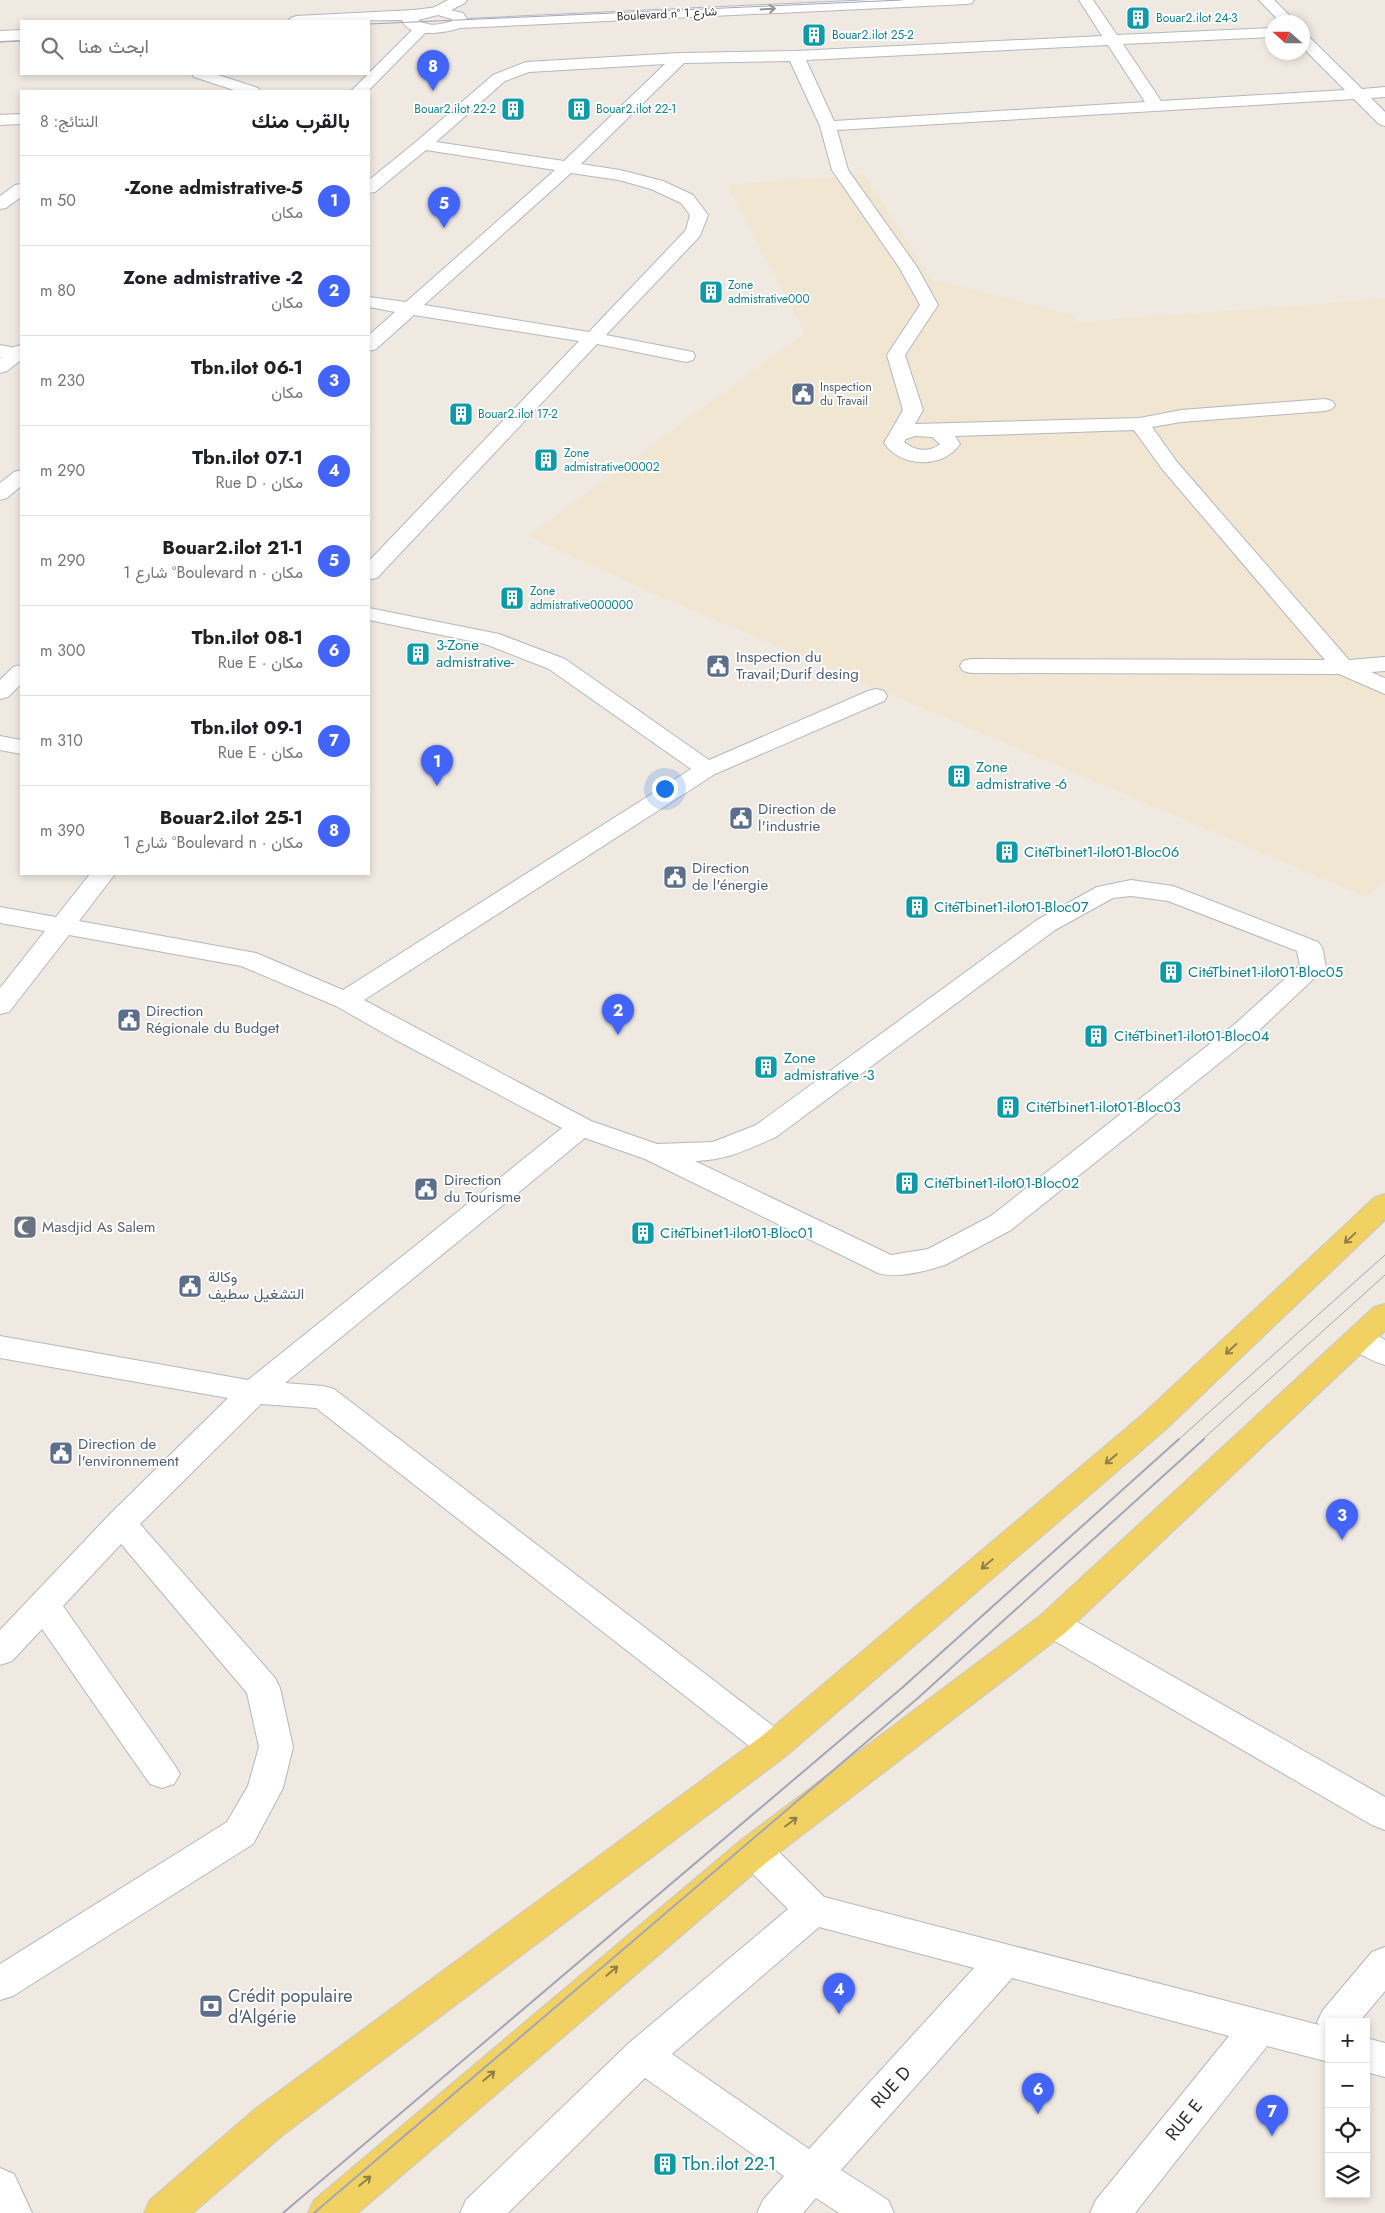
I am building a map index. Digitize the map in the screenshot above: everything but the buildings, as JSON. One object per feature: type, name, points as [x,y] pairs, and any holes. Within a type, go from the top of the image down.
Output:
[{"type":"main road","points":[[164,2213],[269,2122],[774,1746],[1153,1424],[1385,1204]]},
{"type":"main road","points":[[328,2213],[754,1850],[1053,1624],[1372,1347],[1385,1314]]},
{"type":"street","name":"Boulevard n° شارع 1","points":[[457,12],[742,0]]},
{"type":"street","name":"Boulevard n° شارع 1","points":[[457,12],[967,0]]},
{"type":"street","points":[[1086,0],[1156,106]]},
{"type":"street","points":[[1266,0],[1281,15]]},
{"type":"street","points":[[360,90],[417,23],[438,11],[457,12]]},
{"type":"street","points":[[370,22],[417,23],[445,28],[457,12]]},
{"type":"street","points":[[370,29],[417,23]]},
{"type":"street","points":[[370,187],[423,145],[498,78],[526,67],[680,58],[796,56],[1265,32]]},
{"type":"street","points":[[0,36],[20,35]]},
{"type":"street","points":[[1310,46],[1385,121]]},
{"type":"street","points":[[0,49],[20,48]]},
{"type":"street","points":[[796,56],[828,126],[840,170],[908,267],[929,305],[896,355],[912,410],[894,443],[897,447],[909,454],[927,455],[943,452],[948,448],[950,444],[944,436],[929,431],[1140,424],[1181,416],[1325,405]]},
{"type":"street","points":[[370,344],[569,166],[680,58]]},
{"type":"street","points":[[203,75],[249,90]]},
{"type":"street","points":[[828,126],[1385,92]]},
{"type":"street","points":[[0,120],[20,119]]},
{"type":"street","points":[[370,572],[694,232],[699,215],[687,199],[657,185],[620,175],[423,145]]},
{"type":"street","points":[[0,204],[20,190]]},
{"type":"street","points":[[370,302],[594,338],[686,356]]},
{"type":"street","points":[[0,367],[13,352]]},
{"type":"street","points":[[1140,424],[1170,466],[1343,667],[1385,687]]},
{"type":"street","points":[[0,494],[20,477]]},
{"type":"street","points":[[370,614],[491,639],[557,664],[707,768]]},
{"type":"street","points":[[971,666],[1343,667],[1385,664]]},
{"type":"street","points":[[0,692],[20,673]]},
{"type":"street","points":[[345,1000],[707,768],[876,696]]},
{"type":"street","points":[[0,743],[20,747]]},
{"type":"street","points":[[0,1006],[102,875]]},
{"type":"street","points":[[0,915],[62,928],[247,959],[345,1000],[403,1033],[581,1127],[654,1153],[888,1266],[935,1258],[1001,1223],[1244,1030],[1313,967],[1309,947],[1173,894],[1131,888],[1106,892],[1046,925],[766,1131],[718,1151],[654,1153]]},
{"type":"street","points":[[0,1652],[121,1523],[254,1392],[581,1127]]},
{"type":"street","points":[[0,1347],[254,1392],[323,1397],[774,1746]]},
{"type":"street","points":[[0,1984],[240,1833],[264,1788],[276,1747],[263,1688],[121,1523]]},
{"type":"street","points":[[44,1605],[162,1774]]},
{"type":"street","points":[[1053,1624],[1385,1815]]},
{"type":"street","points":[[754,1850],[813,1910],[1259,2027],[1325,2035]]},
{"type":"street","points":[[480,2213],[643,2055],[813,1910]]},
{"type":"street","name":"RUE D","points":[[777,2213],[1004,1961]]},
{"type":"street","points":[[1341,2018],[1385,1963]]},
{"type":"street","name":"RUE E","points":[[1110,2213],[1259,2027]]},
{"type":"street","points":[[643,2055],[813,2174],[874,2213]]},
{"type":"street","points":[[1370,2056],[1385,2060]]},
{"type":"street","points":[[0,2187],[12,2213]]},
{"type":"shaded area","points":[[864,174],[931,279],[1073,315],[1078,322],[1385,299],[1385,881],[1366,897],[652,593],[528,536],[805,333],[727,185]]},
{"type":"tram line","points":[[370,24],[902,0]]},
{"type":"tram line","points":[[0,42],[20,41]]},
{"type":"tram line","points":[[1178,1440],[1385,1255]]},
{"type":"tram line","points":[[1202,1440],[1385,1275]]},
{"type":"tram line","points":[[283,2213],[903,1687],[1179,1439]]},
{"type":"tram line","points":[[314,2213],[918,1698],[1204,1439]]},
{"type":"place","name":"Bouar2.ilot 24-3","points":[[1138,18]]},
{"type":"place","name":"Bouar2.ilot 25-2","points":[[814,35]]},
{"type":"place","name":"Bouar2.ilot 25-1","points":[[433,91]]},
{"type":"place","name":"Bouar2.ilot 22-2","points":[[513,109]]},
{"type":"place","name":"Bouar2.ilot 22-1","points":[[579,109]]},
{"type":"place","name":"Bouar2.ilot 21-1","points":[[444,228]]},
{"type":"place","name":"Zone admistrative000","points":[[711,292]]},
{"type":"place","name":"Inspection du Travail","points":[[803,394]]},
{"type":"place","name":"Bouar2.ilot 17-2","points":[[461,414]]},
{"type":"place","name":"Zone admistrative00002","points":[[546,460]]},
{"type":"place","name":"Zone admistrative000000","points":[[512,598]]},
{"type":"place","name":"3-Zone admistrative-","points":[[418,654]]},
{"type":"place","name":"Inspection du Travail;Durif desing","points":[[718,666]]},
{"type":"place","name":"Zone admistrative -6","points":[[959,776]]},
{"type":"place","name":"5-Zone admistrative-","points":[[437,786]]},
{"type":"place","name":"Direction de l'industrie","points":[[741,818]]},
{"type":"place","name":"CitéTbinet1-ilot01-Bloc06","points":[[1007,852]]},
{"type":"place","name":"Direction de l'énergie","points":[[675,877]]},
{"type":"place","name":"CitéTbinet1-ilot01-Bloc07","points":[[917,907]]},
{"type":"place","name":"CitéTbinet1-ilot01-Bloc05","points":[[1171,972]]},
{"type":"place","name":"Direction Régionale du Budget","points":[[129,1020]]},
{"type":"place","name":"Zone admistrative -2","points":[[618,1035]]},
{"type":"place","name":"CitéTbinet1-ilot01-Bloc04","points":[[1096,1036]]},
{"type":"place","name":"Zone admistrative -3","points":[[766,1067]]},
{"type":"place","name":"CitéTbinet1-ilot01-Bloc03","points":[[1008,1107]]},
{"type":"place","name":"CitéTbinet1-ilot01-Bloc02","points":[[907,1183]]},
{"type":"place","name":"Direction du Tourisme","points":[[426,1189]]},
{"type":"place","name":"Masdjid As Salem","points":[[25,1227]]},
{"type":"place","name":"CitéTbinet1-ilot01-Bloc01","points":[[643,1233]]},
{"type":"place","name":"وكالة التشغيل سطيف","points":[[190,1286]]},
{"type":"place","name":"Direction de l'environnement","points":[[61,1453]]},
{"type":"place","name":"Tbn.ilot 06-1","points":[[1342,1540]]},
{"type":"place","name":"Crédit populaire d'Algérie","points":[[211,2006]]},
{"type":"place","name":"Tbn.ilot 07-1","points":[[839,2014]]},
{"type":"place","name":"Tbn.ilot 08-1","points":[[1038,2114]]},
{"type":"place","name":"Tbn.ilot 09-1","points":[[1272,2136]]},
{"type":"place","name":"Tbn.ilot 22-1","points":[[665,2164]]}]
